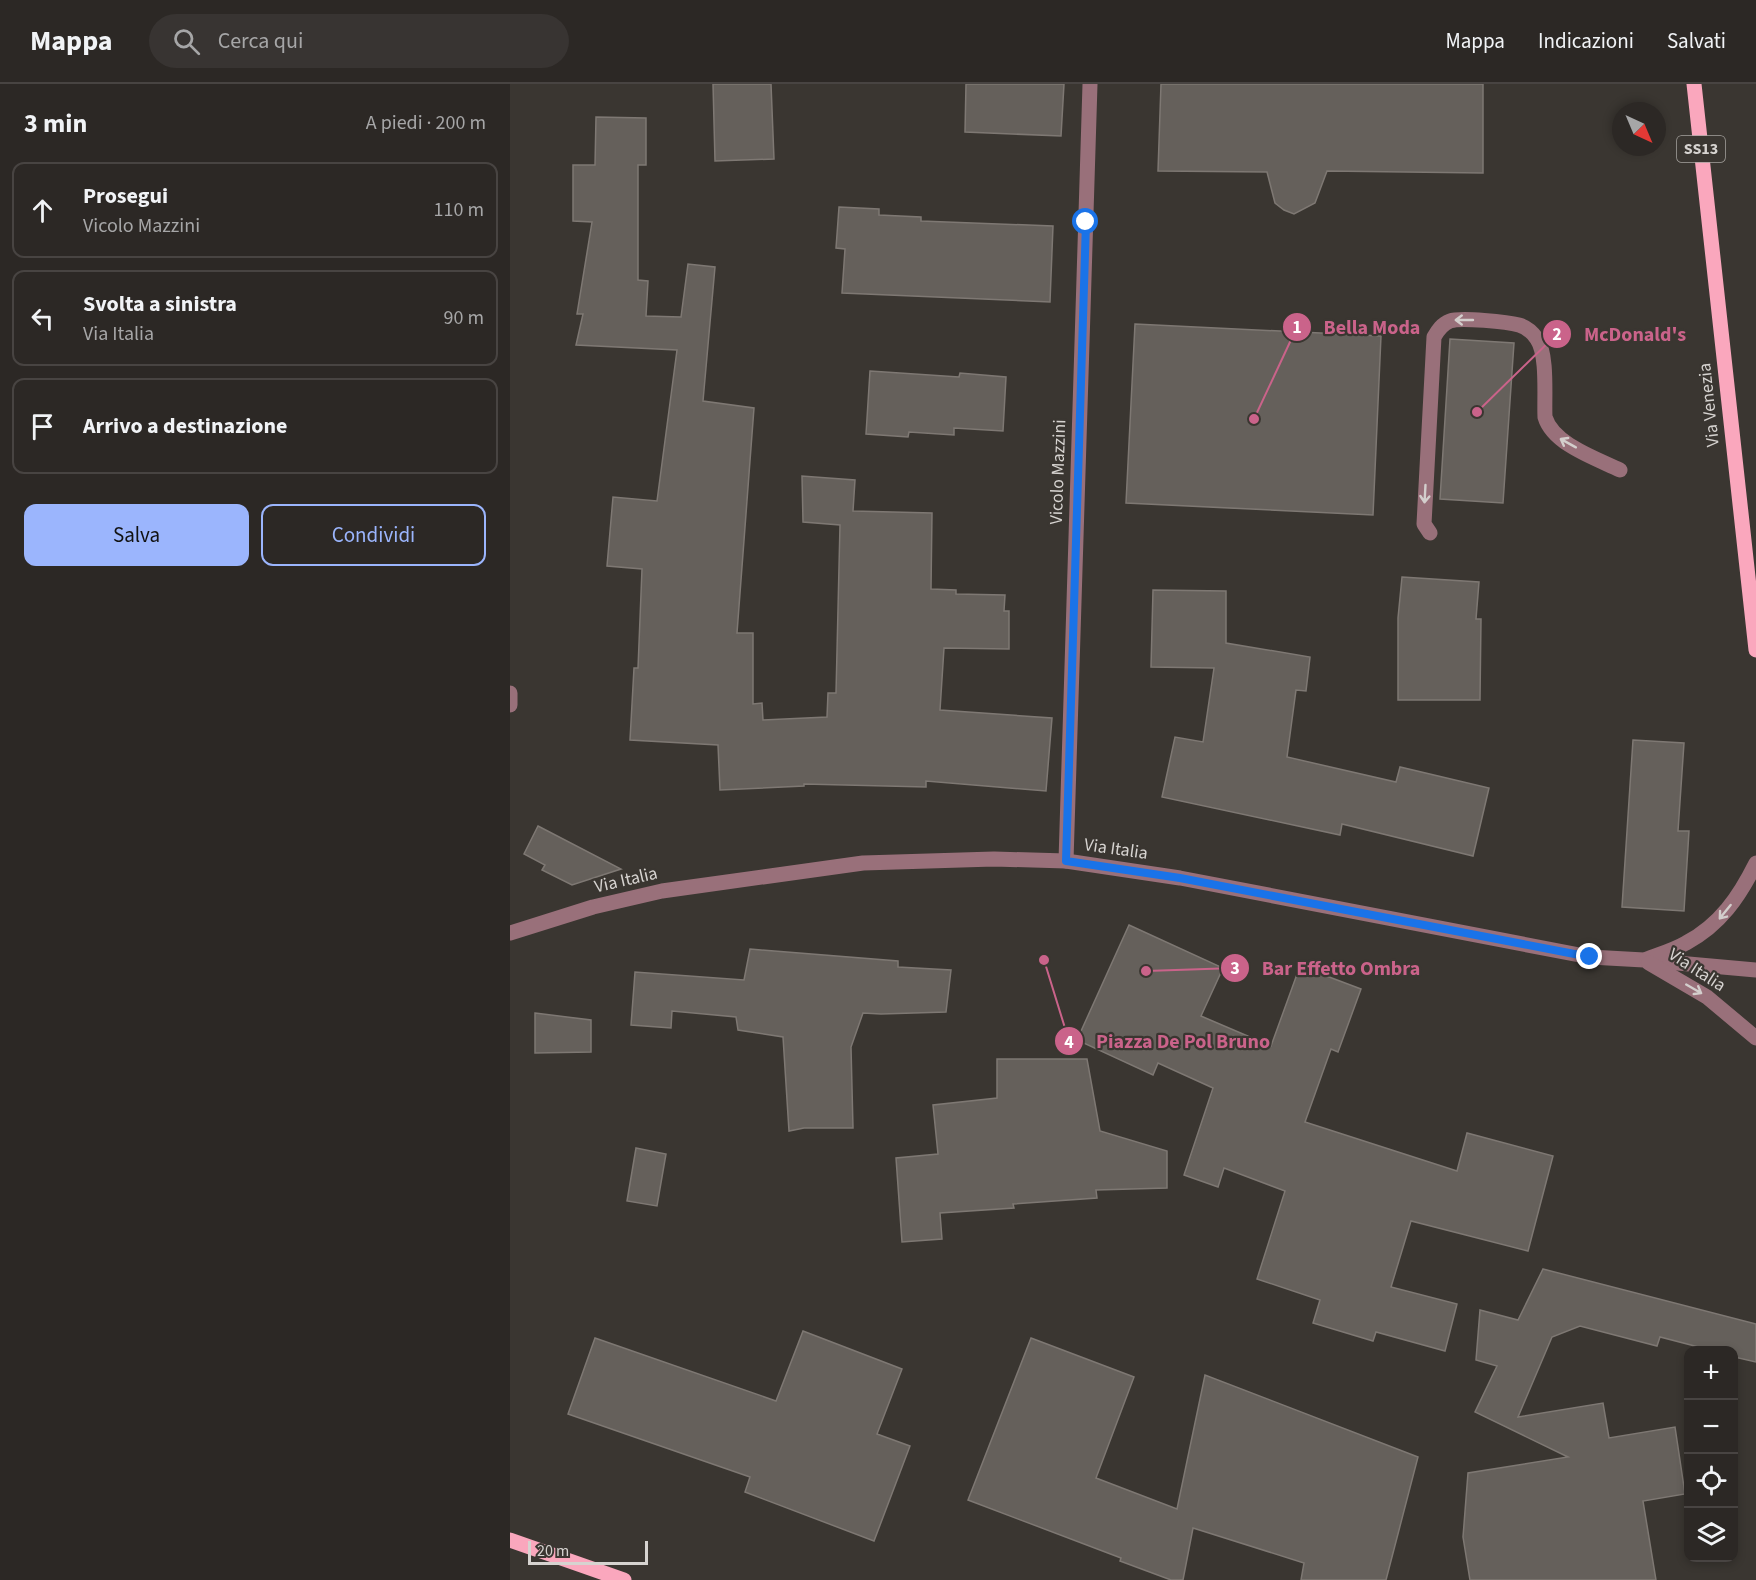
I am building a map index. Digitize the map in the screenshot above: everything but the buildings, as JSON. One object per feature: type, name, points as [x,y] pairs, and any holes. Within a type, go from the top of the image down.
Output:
[{"type":"main road","name":"Via Venezia","points":[[1694,84],[1756,650]]},
{"type":"main road","points":[[510,1540],[624,1580]]},
{"type":"street","name":"Vicolo Mazzini","points":[[1066,861],[1090,84]]},
{"type":"street","points":[[1430,533],[1424,524],[1434,337],[1439,328],[1449,321],[1461,319],[1521,325],[1530,330],[1538,340],[1543,352],[1545,417],[1548,427],[1561,440],[1620,470]]},
{"type":"street","points":[[510,693],[510,704]]},
{"type":"street","name":"Via Italia","points":[[510,933],[593,907],[662,891],[863,862],[994,859],[1066,861],[1180,878],[1590,957],[1756,970]]},
{"type":"street","name":"Via Italia","points":[[1644,960],[1685,944],[1713,926],[1743,890],[1756,863]]},
{"type":"street","name":"Via Italia","points":[[1644,960],[1707,997],[1756,1038]]},
{"type":"place","name":"McDonald's","points":[[1477,412]]},
{"type":"place","name":"Bella Moda","points":[[1254,419]]},
{"type":"place","name":"Piazza De Pol Bruno","points":[[1044,960]]},
{"type":"place","name":"Bar Effetto Ombra","points":[[1146,971]]},
{"type":"route","points":[[1086,222],[1066,861],[1180,878],[1590,957]]}]
